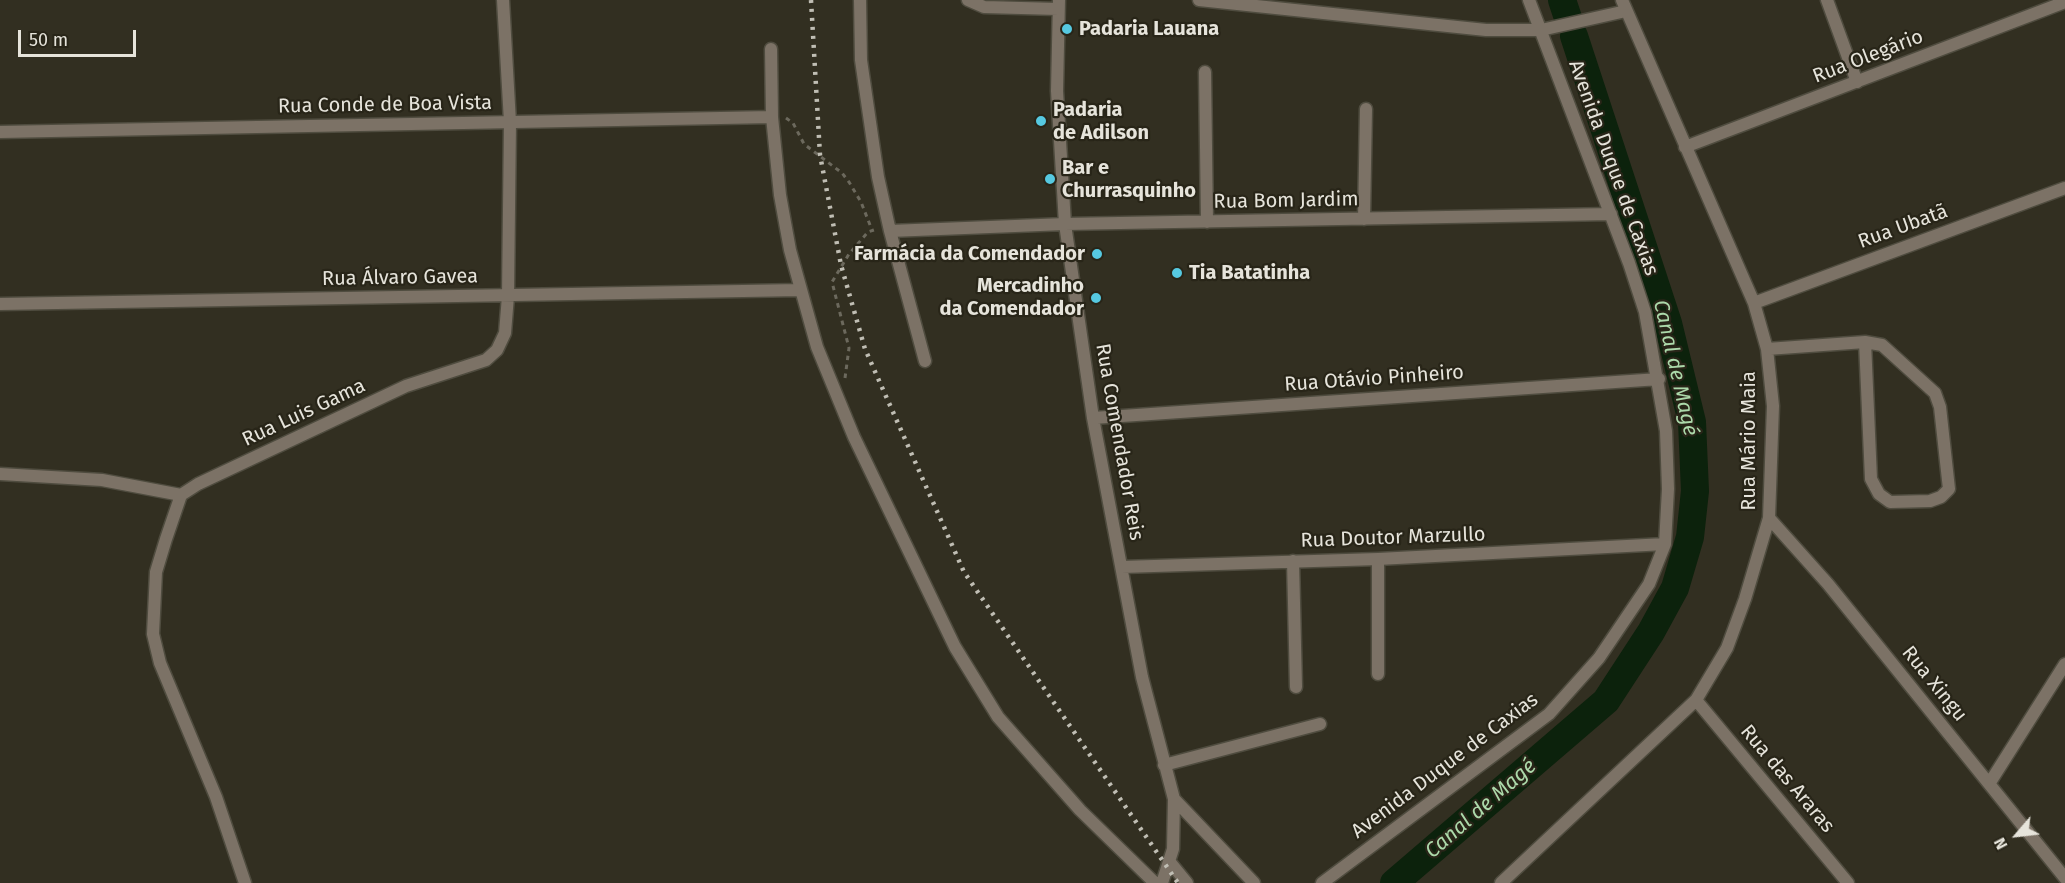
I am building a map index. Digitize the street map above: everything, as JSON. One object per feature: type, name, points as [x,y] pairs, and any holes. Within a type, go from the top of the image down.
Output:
[{"type":"street","name":"Rua Luis Gama","points":[[181,495],[206,480],[406,386],[486,360],[497,350],[505,333],[508,296],[510,122],[503,0]]},
{"type":"street","points":[[860,0],[861,60],[868,124],[890,231],[925,361]]},
{"type":"street","points":[[968,0],[984,7],[1058,5]]},
{"type":"street","points":[[1199,0],[1438,26],[1540,30],[1624,5]]},
{"type":"street","name":"Avenida Duque de Caxias","points":[[1322,883],[1549,714],[1599,658],[1649,584],[1665,544],[1668,489],[1666,431],[1659,379],[1645,312],[1611,214],[1529,0]]},
{"type":"street","points":[[1827,0],[1857,82]]},
{"type":"street","name":"Rua Olegário","points":[[1685,147],[2065,2]]},
{"type":"street","name":"Rua Comendador Reis","points":[[1058,5],[1057,92],[1065,224],[1093,417],[1142,677],[1174,800],[1175,828],[1166,880]]},
{"type":"street","name":"Rua Mário Maia","points":[[1504,882],[1696,700],[1727,648],[1769,518],[1773,406],[1767,349],[1754,303],[1624,5]]},
{"type":"street","points":[[771,49],[772,117],[780,195],[800,290],[820,356],[838,401],[955,647],[999,717],[1080,810],[1155,883]]},
{"type":"street","points":[[1206,72],[1207,222]]},
{"type":"street","points":[[1364,219],[1366,109]]},
{"type":"street","name":"Rua Conde de Boa Vista","points":[[0,132],[772,117]]},
{"type":"street","name":"Rua Ubatã","points":[[1754,303],[2065,188]]},
{"type":"street","name":"Rua Bom Jardim","points":[[890,231],[1065,224],[1611,214]]},
{"type":"street","name":"Rua Álvaro Gavea","points":[[0,303],[800,290]]},
{"type":"street","points":[[1767,349],[1865,342],[1882,345],[1935,393],[1941,407],[1948,489],[1941,497],[1930,501],[1890,502],[1879,494],[1871,479],[1865,342]]},
{"type":"street","name":"Rua Otávio Pinheiro","points":[[1093,417],[1659,379]]},
{"type":"street","points":[[0,474],[102,480],[181,495],[156,572],[153,634],[160,663],[216,797],[245,883]]},
{"type":"street","name":"Rua Xingu","points":[[1769,518],[1828,584],[2065,878]]},
{"type":"street","name":"Rua Doutor Marzullo","points":[[1122,567],[1378,559],[1665,544]]},
{"type":"street","points":[[1378,559],[1378,674]]},
{"type":"street","points":[[1293,561],[1296,687]]},
{"type":"street","points":[[1989,784],[2065,664]]},
{"type":"street","name":"Rua das Araras","points":[[1696,700],[1848,883]]},
{"type":"street","points":[[1164,765],[1320,724]]},
{"type":"street","points":[[1174,800],[1254,883]]},
{"type":"street","points":[[1169,861],[1187,883]]},
{"type":"path","points":[[772,117],[790,119],[804,144],[842,173],[861,202],[872,230]]},
{"type":"path","points":[[838,401],[844,393],[849,348],[832,282],[849,254],[872,230],[890,231]]},
{"type":"waterway","name":"Canal de Magé","points":[[1562,0],[1568,18]]},
{"type":"waterway","name":"Canal de Magé","points":[[1394,883],[1606,701],[1651,632],[1675,588],[1690,537],[1695,491],[1692,422],[1668,323],[1574,36]]},
{"type":"railway","points":[[811,0],[820,155],[841,265],[865,349],[964,572],[1178,883]]},
{"type":"place","name":"Padaria Lauana","points":[[1067,29]]},
{"type":"place","name":"Padaria de Adilson","points":[[1041,121]]},
{"type":"place","name":"Bar e Churrasquinho","points":[[1050,179]]},
{"type":"place","name":"Farmácia da Comendador","points":[[1097,254]]},
{"type":"place","name":"Tia Batatinha","points":[[1177,273]]},
{"type":"place","name":"Mercadinho da Comendador","points":[[1096,298]]}]
